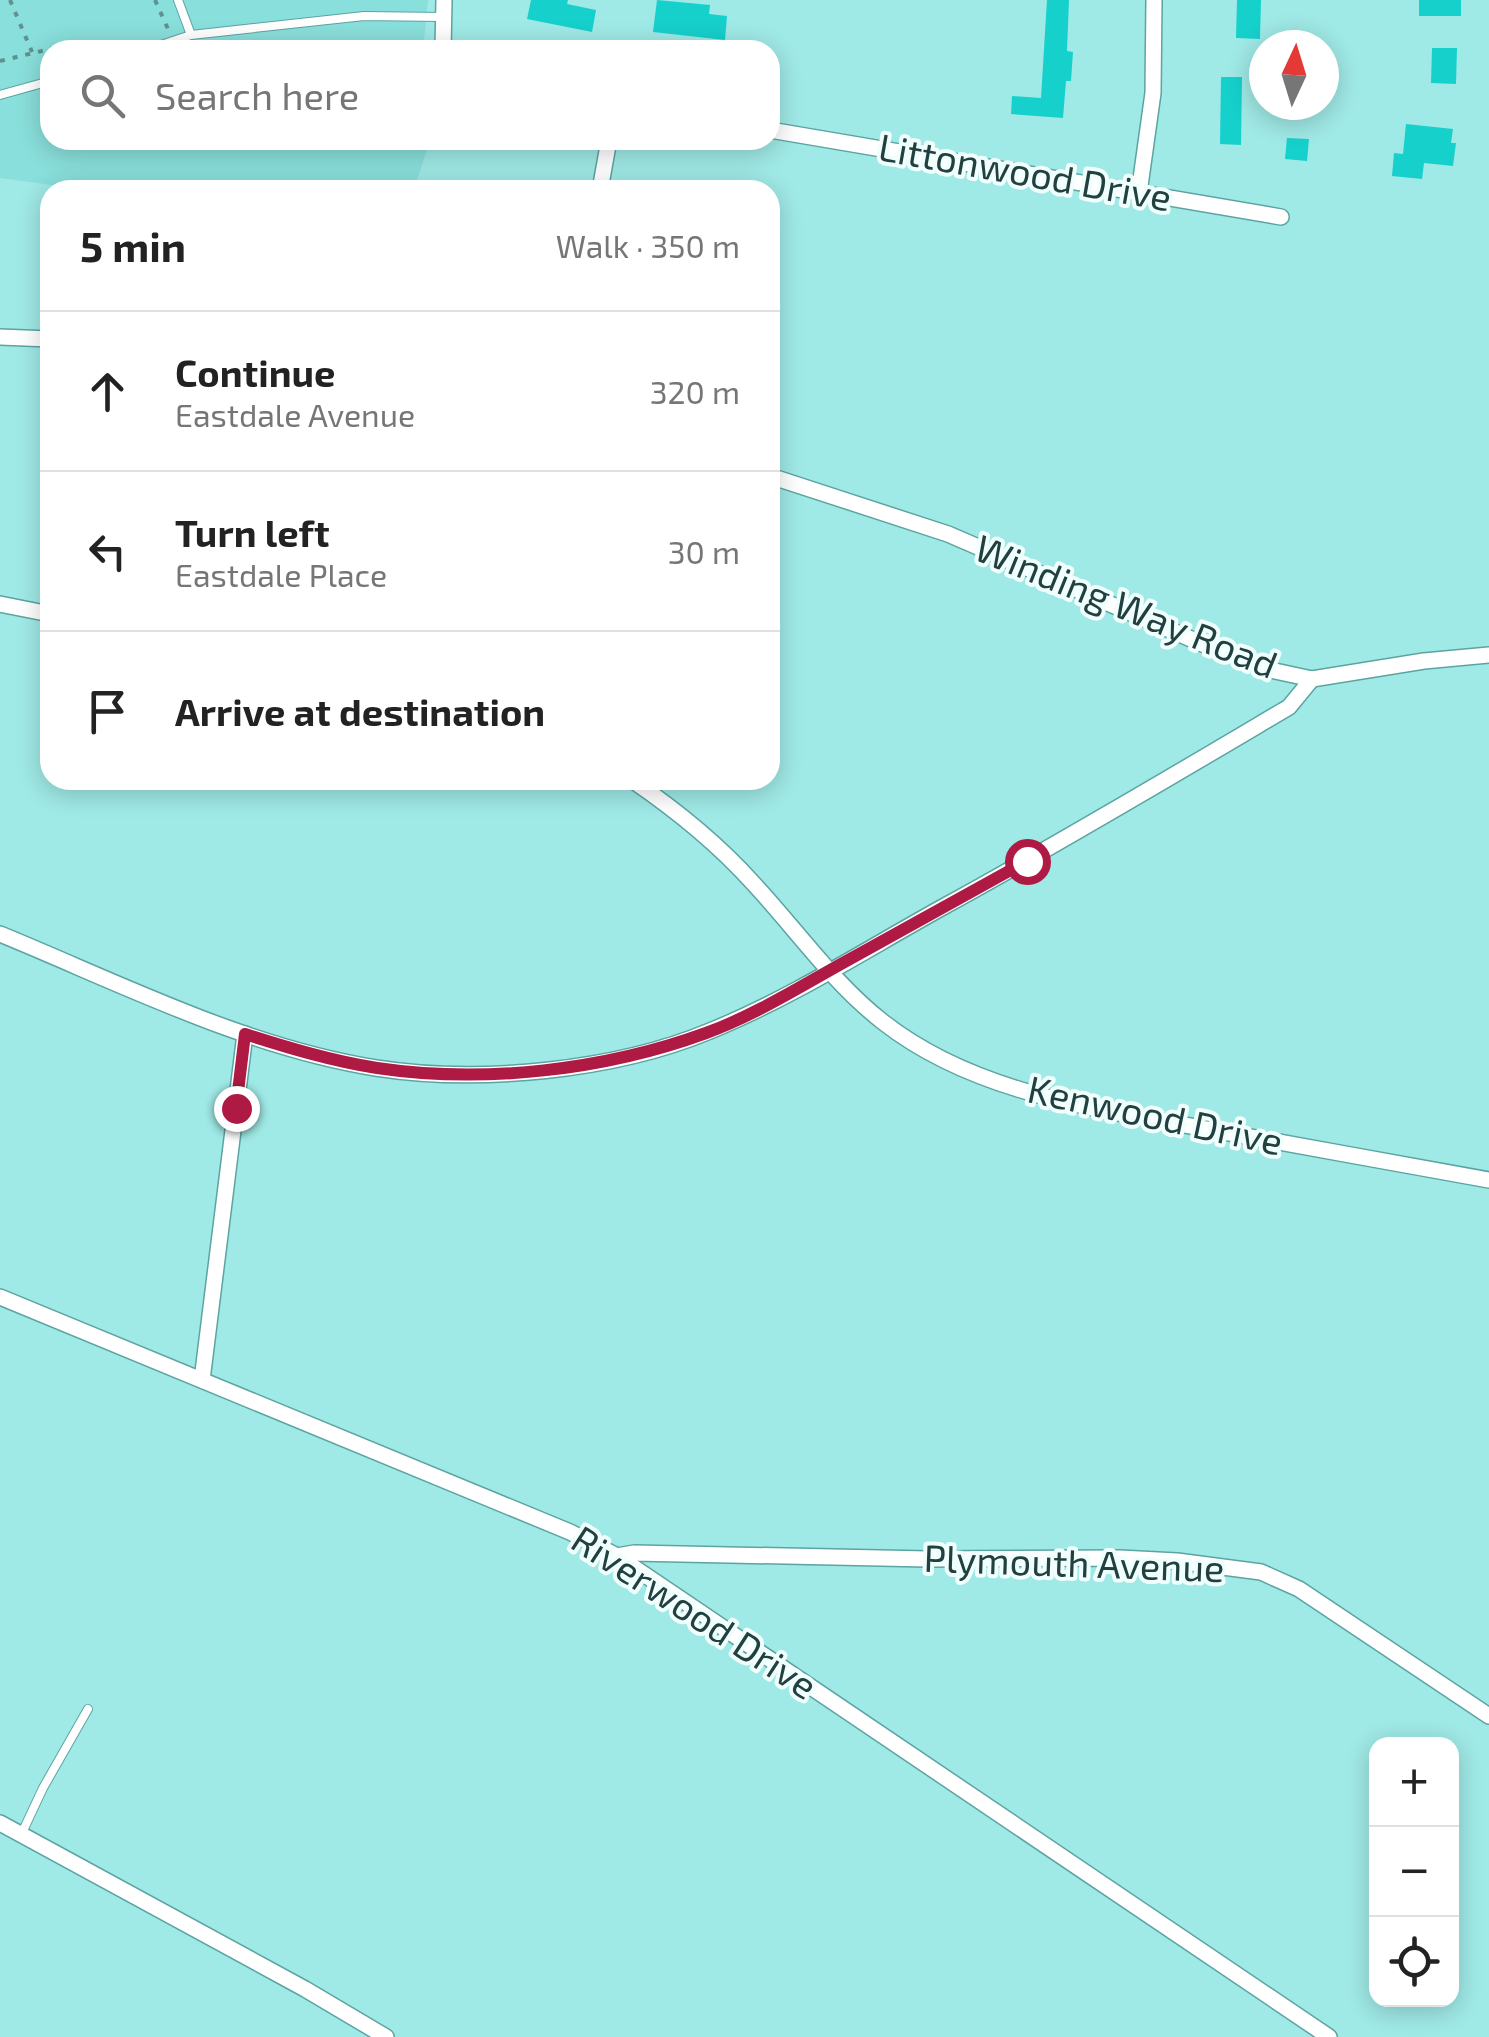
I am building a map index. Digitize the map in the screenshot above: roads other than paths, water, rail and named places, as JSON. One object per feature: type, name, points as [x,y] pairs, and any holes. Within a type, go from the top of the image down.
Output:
[{"type":"street","points":[[1139,193],[1153,93],[1154,0]]},
{"type":"street","points":[[442,40],[444,8]]},
{"type":"street","name":"Littonwood Drive","points":[[780,132],[1281,217]]},
{"type":"street","points":[[602,180],[608,150]]},
{"type":"street","points":[[0,337],[40,339]]},
{"type":"street","name":"Winding Way Road","points":[[780,479],[948,534],[1275,670],[1312,679],[1489,654]]},
{"type":"street","points":[[0,604],[40,612]]},
{"type":"street","points":[[0,934],[245,1034],[322,1058],[378,1068],[455,1073],[554,1068],[634,1055],[709,1032],[1055,846],[1289,706],[1312,679]]},
{"type":"street","name":"Kenwood Drive","points":[[646,790],[704,833],[883,1022],[942,1059],[1006,1085],[1074,1105],[1489,1180]]},
{"type":"street","points":[[202,1380],[245,1034]]},
{"type":"street","name":"Riverwood Drive","points":[[0,1297],[570,1532],[617,1556],[1329,2037]]},
{"type":"street","name":"Plymouth Avenue","points":[[617,1556],[634,1553],[1120,1558],[1246,1570],[1299,1589],[1489,1716]]},
{"type":"street","points":[[0,1824],[304,1988],[386,2037]]},
{"type":"lane","points":[[178,0],[191,35]]},
{"type":"lane","points":[[176,40],[191,35],[444,8]]},
{"type":"lane","points":[[0,95],[40,84]]},
{"type":"lane","points":[[22,1835],[43,1788],[88,1710]]}]
